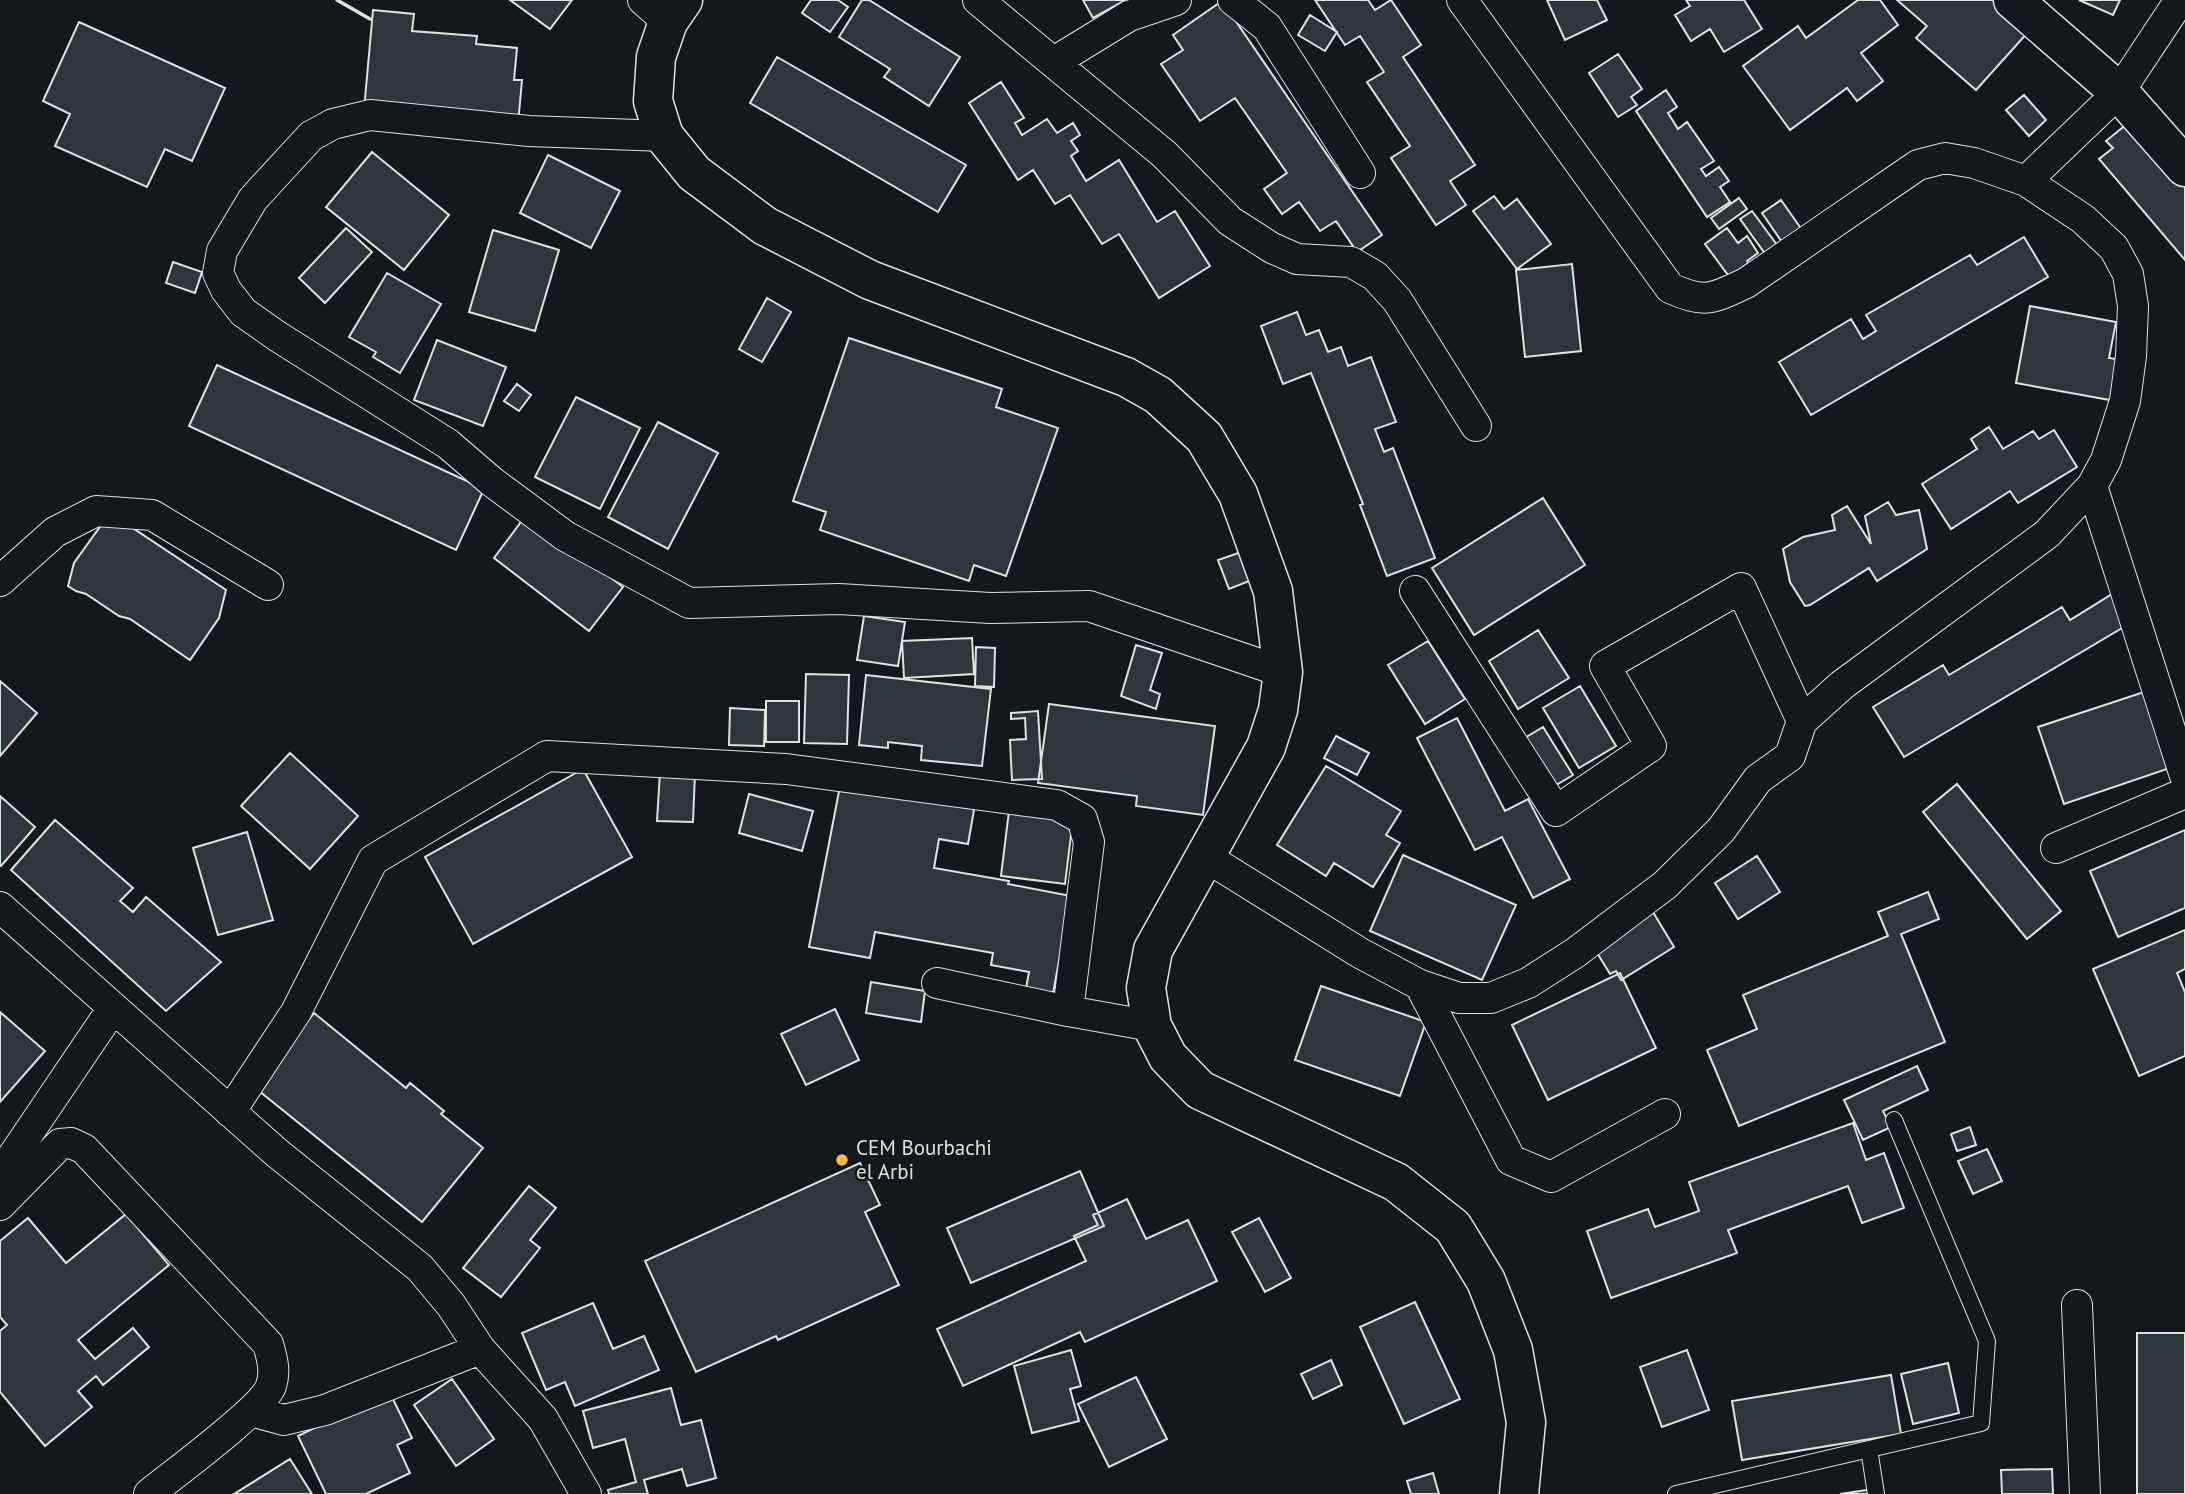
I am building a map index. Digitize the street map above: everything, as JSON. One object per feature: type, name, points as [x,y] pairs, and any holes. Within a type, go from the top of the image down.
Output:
[{"type":"main road","points":[[2013,0],[2119,92],[2185,167]]},
{"type":"main road","points":[[664,7],[656,57],[653,101],[664,135],[694,173],[765,226],[870,280],[1126,377],[1158,394],[1205,437],[1238,494],[1273,592],[1283,671],[1278,710],[1266,747],[1153,950],[1146,988],[1152,1026],[1168,1057],[1200,1090],[1396,1182],[1453,1227],[1486,1282],[1513,1350],[1526,1422],[1519,1494]]},
{"type":"street","points":[[978,0],[1164,154],[1230,221],[1272,248],[1297,259],[1351,262],[1375,276],[1397,300],[1476,426]]},
{"type":"street","points":[[1054,62],[1129,16],[1176,0]]},
{"type":"street","points":[[1233,0],[1267,27],[1360,173]]},
{"type":"street","points":[[1206,857],[1360,953],[1420,985],[1459,998],[1491,998],[1528,983],[1574,953],[1665,885],[1721,830],[1758,779],[1790,756],[1802,721],[1852,677],[2047,534],[2092,486],[2106,460],[2125,401],[2131,356],[2133,306],[2128,274],[2114,248],[2083,219],[2026,181],[1974,163],[1945,158],[1918,165],[1746,283],[1715,298],[1689,297],[1670,288],[1462,0]]},
{"type":"street","points":[[2026,181],[2119,92],[2180,0]]},
{"type":"street","points":[[664,135],[529,131],[370,115],[333,124],[312,136],[253,199],[222,251],[218,273],[226,290],[251,318],[448,444],[491,481],[565,536],[689,603],[839,599],[990,608],[1089,606],[1283,671]]},
{"type":"street","points":[[2092,486],[2185,776]]},
{"type":"street","points":[[0,582],[55,532],[96,511],[152,515],[268,585]]},
{"type":"street","points":[[1415,591],[1556,811],[1651,746],[1605,666],[1741,588],[1802,721]]},
{"type":"street","points":[[230,1112],[296,1012],[373,860],[547,756],[786,769],[1057,805],[1082,819],[1089,842],[1068,1011]]},
{"type":"street","points":[[2056,848],[2185,793]]},
{"type":"street","points":[[0,907],[277,1153],[420,1268],[451,1305],[480,1349],[543,1419],[586,1494]]},
{"type":"street","points":[[937,983],[1152,1026]]},
{"type":"street","points":[[1420,985],[1511,1160],[1551,1177],[1665,1114]]},
{"type":"street","points":[[0,1175],[113,1008]]},
{"type":"street","points":[[0,1205],[60,1144],[71,1143],[84,1149],[268,1344],[274,1363],[270,1388],[251,1411],[149,1494]]},
{"type":"street","points":[[2077,1305],[2085,1494]]},
{"type":"street","points":[[251,1411],[284,1420],[325,1410],[480,1349]]},
{"type":"lane","points":[[1676,1494],[1981,1423],[1987,1341],[1894,1119]]},
{"type":"lane","points":[[1869,1449],[1876,1494]]},
{"type":"building","points":[[510,0],[572,0],[550,29]]},
{"type":"building","points":[[811,0],[838,0],[848,7],[830,32],[802,13]]},
{"type":"building","points":[[862,0],[869,0],[960,57],[929,106],[884,77],[890,69],[839,37]]},
{"type":"building","points":[[1083,0],[1124,0],[1124,1],[1093,18]]},
{"type":"building","points":[[1315,0],[1368,0],[1375,10],[1391,0],[1421,45],[1403,57],[1475,165],[1450,181],[1466,205],[1436,225],[1391,158],[1410,146],[1367,82],[1384,72],[1360,36],[1345,45]]},
{"type":"building","points":[[1547,0],[1597,0],[1607,20],[1565,40]]},
{"type":"building","points":[[1686,0],[1744,0],[1762,29],[1724,52],[1710,29],[1691,41],[1675,15],[1690,6]]},
{"type":"building","points":[[1858,0],[1880,0],[1898,25],[1861,53],[1883,81],[1857,101],[1847,88],[1790,130],[1743,66],[1798,26],[1806,38]]},
{"type":"building","points":[[1897,0],[2014,0],[2038,21],[1976,90],[1916,38],[1927,26]]},
{"type":"building","points":[[2079,0],[2120,0],[2113,15]]},
{"type":"building","points":[[1222,1],[1382,235],[1357,252],[1336,221],[1320,231],[1299,202],[1282,214],[1264,189],[1287,173],[1235,98],[1200,121],[1161,64],[1183,50],[1173,35]]},
{"type":"building","points":[[373,10],[414,14],[412,31],[477,36],[476,44],[517,48],[514,80],[522,80],[518,124],[364,110]]},
{"type":"building","points":[[1310,15],[1337,32],[1325,51],[1298,35]]},
{"type":"building","points":[[79,22],[225,88],[192,161],[165,149],[147,187],[55,146],[70,114],[43,101]]},
{"type":"building","points":[[1618,54],[1642,89],[1631,97],[1637,105],[1618,117],[1589,73]]},
{"type":"building","points":[[777,57],[966,165],[938,212],[750,103]]},
{"type":"building","points":[[1001,82],[1024,118],[1015,123],[1022,135],[1047,119],[1057,133],[1073,123],[1080,135],[1071,141],[1078,151],[1071,156],[1086,181],[1119,160],[1157,222],[1175,211],[1210,266],[1159,298],[1119,234],[1102,244],[1070,195],[1055,204],[1033,170],[1018,180],[969,103]]},
{"type":"building","points":[[1666,90],[1677,107],[1668,113],[1678,129],[1687,122],[1714,161],[1701,169],[1706,176],[1719,167],[1729,181],[1720,187],[1730,202],[1707,217],[1636,111]]},
{"type":"building","points":[[2024,95],[2046,120],[2029,136],[2006,110]]},
{"type":"building","points":[[2144,110],[2185,158],[2185,260],[2099,159],[2113,148],[2106,141]]},
{"type":"building","points":[[372,152],[449,215],[404,270],[326,207]]},
{"type":"building","points":[[548,155],[620,191],[591,248],[520,213]]},
{"type":"building","points":[[1494,196],[1504,209],[1517,199],[1551,244],[1517,269],[1473,211]]},
{"type":"building","points":[[1739,198],[1747,209],[1719,229],[1711,218]]},
{"type":"building","points":[[1781,200],[1807,237],[1788,251],[1762,213]]},
{"type":"building","points":[[1752,211],[1783,253],[1771,262],[1740,219]]},
{"type":"building","points":[[346,228],[372,252],[325,303],[299,278]]},
{"type":"building","points":[[1727,228],[1738,243],[1747,236],[1758,253],[1747,261],[1755,273],[1736,286],[1705,244]]},
{"type":"building","points":[[493,230],[559,250],[535,331],[469,312]]},
{"type":"building","points":[[2024,237],[2048,277],[1811,415],[1779,362],[1851,319],[1863,339],[1876,331],[1866,315],[1970,255],[1977,265]]},
{"type":"building","points":[[173,262],[202,272],[195,293],[166,283]]},
{"type":"building","points":[[1572,264],[1581,351],[1525,357],[1516,270]]},
{"type":"building","points":[[387,273],[441,304],[400,373],[373,357],[376,352],[349,337]]},
{"type":"building","points":[[767,298],[791,312],[762,362],[739,349]]},
{"type":"building","points":[[2030,306],[2116,322],[2109,358],[2128,361],[2121,402],[2016,383]]},
{"type":"building","points":[[1297,312],[1306,335],[1319,330],[1328,352],[1341,347],[1348,366],[1371,357],[1396,422],[1375,429],[1384,452],[1393,448],[1435,558],[1387,576],[1360,505],[1363,504],[1311,373],[1283,384],[1261,326]]},
{"type":"building","points":[[849,338],[1002,389],[996,407],[1058,428],[1006,576],[974,565],[969,581],[820,530],[826,512],[793,501]]},
{"type":"building","points":[[437,340],[506,367],[483,426],[414,400]]},
{"type":"building","points":[[217,365],[484,489],[456,550],[189,426]]},
{"type":"building","points":[[517,384],[531,395],[519,411],[504,401]]},
{"type":"building","points":[[576,397],[640,428],[600,509],[535,477]]},
{"type":"building","points":[[658,422],[718,453],[668,549],[608,517]]},
{"type":"building","points":[[1989,427],[2003,449],[2033,431],[2039,439],[2054,430],[2077,467],[2018,503],[2010,491],[1951,529],[1922,484],[1977,449],[1971,439]]},
{"type":"building","points":[[1543,498],[1585,565],[1474,635],[1432,568]]},
{"type":"building","points":[[1888,502],[1896,515],[1919,510],[1927,549],[1877,581],[1869,568],[1805,606],[1790,582],[1783,549],[1803,537],[1835,530],[1832,515],[1847,506],[1871,544],[1865,516]]},
{"type":"building","points":[[527,514],[623,587],[589,631],[494,558]]},
{"type":"building","points":[[107,517],[122,521],[226,590],[219,618],[190,660],[130,619],[119,616],[86,594],[68,586],[74,563]]},
{"type":"building","points":[[1247,550],[1257,578],[1229,589],[1218,560]]},
{"type":"building","points":[[2117,591],[2134,621],[1904,757],[1873,707],[1943,665],[1949,675],[2062,607],[2070,620]]},
{"type":"building","points":[[864,616],[905,622],[898,666],[857,660]]},
{"type":"building","points":[[1538,630],[1569,678],[1518,709],[1489,661]]},
{"type":"building","points":[[972,638],[974,674],[904,678],[902,641]]},
{"type":"building","points":[[1428,641],[1465,699],[1425,724],[1388,665]]},
{"type":"building","points":[[1136,645],[1162,653],[1150,690],[1160,694],[1156,709],[1121,696]]},
{"type":"building","points":[[976,647],[995,648],[994,687],[975,686]]},
{"type":"building","points":[[806,674],[849,675],[847,744],[804,743]]},
{"type":"building","points":[[866,675],[991,689],[982,766],[921,760],[922,746],[888,742],[888,748],[859,745]]},
{"type":"building","points":[[0,681],[37,713],[0,756]]},
{"type":"building","points":[[1580,686],[1616,746],[1579,768],[1543,708]]},
{"type":"building","points":[[2144,692],[2170,768],[2064,804],[2038,727]]},
{"type":"building","points":[[766,701],[799,701],[799,742],[766,742]]},
{"type":"building","points":[[1049,704],[1215,726],[1203,815],[1136,806],[1137,796],[1038,783]]},
{"type":"building","points":[[730,708],[765,710],[764,746],[729,745]]},
{"type":"building","points":[[1038,711],[1042,779],[1012,780],[1010,740],[1026,739],[1025,718],[1011,719],[1011,713]]},
{"type":"building","points":[[1457,718],[1505,811],[1528,799],[1570,879],[1533,898],[1502,837],[1475,850],[1417,738]]},
{"type":"building","points":[[1543,727],[1573,775],[1553,787],[1523,739]]},
{"type":"building","points":[[1336,736],[1369,753],[1357,775],[1324,758]]},
{"type":"building","points":[[290,753],[358,816],[310,869],[241,806]]},
{"type":"building","points":[[1326,766],[1401,811],[1386,835],[1400,843],[1373,887],[1334,863],[1326,876],[1277,845]]},
{"type":"building","points":[[583,769],[632,857],[473,944],[425,857]]},
{"type":"building","points":[[660,772],[695,773],[693,822],[657,821]]},
{"type":"building","points":[[841,781],[975,804],[968,844],[939,839],[934,868],[1009,881],[1008,884],[1071,896],[1052,999],[1025,994],[1029,972],[991,965],[993,953],[875,932],[870,958],[809,947]]},
{"type":"building","points":[[1957,784],[2061,911],[2027,939],[1923,812]]},
{"type":"building","points":[[749,794],[813,811],[802,851],[739,833]]},
{"type":"building","points":[[0,796],[35,827],[1,866],[0,866]]},
{"type":"building","points":[[1009,811],[1073,819],[1065,884],[1001,876]]},
{"type":"building","points":[[55,820],[133,888],[120,901],[133,912],[146,897],[221,962],[166,1011],[11,870]]},
{"type":"building","points":[[2185,830],[2185,908],[2118,937],[2090,871]]},
{"type":"building","points":[[247,832],[273,920],[218,935],[193,848]]},
{"type":"building","points":[[1403,855],[1516,905],[1482,980],[1370,931]]},
{"type":"building","points":[[1757,856],[1780,892],[1738,919],[1715,883]]},
{"type":"building","points":[[1928,892],[1939,919],[1901,934],[1945,1042],[1739,1126],[1707,1050],[1757,1029],[1743,995],[1888,936],[1878,912]]},
{"type":"building","points":[[1650,907],[1674,947],[1621,980],[1616,971],[1610,974],[1591,943]]},
{"type":"building","points":[[2185,930],[2185,969],[2177,973],[2185,992],[2185,1056],[2139,1076],[2093,969]]},
{"type":"building","points":[[1620,973],[1656,1048],[1548,1100],[1512,1025]]},
{"type":"building","points":[[871,982],[925,991],[921,1022],[866,1013]]},
{"type":"building","points":[[1321,986],[1426,1022],[1400,1096],[1295,1060]]},
{"type":"building","points":[[835,1009],[859,1060],[806,1085],[781,1034]]},
{"type":"building","points":[[0,1012],[45,1051],[0,1102]]},
{"type":"building","points":[[314,1013],[406,1088],[410,1083],[444,1111],[441,1114],[483,1148],[422,1222],[254,1087]]},
{"type":"building","points":[[1917,1066],[1928,1090],[1883,1111],[1891,1127],[1863,1140],[1844,1100]]},
{"type":"building","points":[[1853,1123],[1866,1160],[1884,1153],[1904,1208],[1862,1223],[1848,1186],[1728,1230],[1737,1253],[1611,1298],[1587,1231],[1648,1209],[1655,1227],[1699,1211],[1689,1182]]},
{"type":"building","points":[[1970,1127],[1976,1145],[1957,1151],[1951,1134]]},
{"type":"building","points":[[1987,1149],[2002,1181],[1973,1194],[1958,1161]]},
{"type":"building","points":[[860,1163],[880,1205],[865,1212],[899,1285],[778,1340],[776,1336],[696,1372],[645,1261]]},
{"type":"building","points":[[1080,1171],[1104,1226],[971,1283],[947,1228]]},
{"type":"building","points":[[529,1186],[556,1208],[530,1240],[540,1248],[501,1297],[463,1268]]},
{"type":"building","points":[[1127,1199],[1146,1239],[1188,1220],[1217,1281],[1085,1342],[1080,1332],[963,1386],[937,1329],[1086,1261],[1074,1236],[1098,1225],[1093,1215]]},
{"type":"building","points":[[126,1214],[169,1265],[78,1340],[95,1359],[133,1328],[149,1347],[103,1385],[96,1376],[78,1391],[92,1407],[45,1446],[0,1392],[0,1331],[7,1325],[0,1317],[0,1241],[28,1218],[66,1263]]},
{"type":"building","points":[[1259,1218],[1291,1278],[1265,1292],[1232,1232]]},
{"type":"building","points":[[1415,1302],[1460,1399],[1404,1424],[1360,1327]]},
{"type":"building","points":[[593,1303],[613,1349],[644,1336],[659,1370],[575,1406],[565,1382],[546,1390],[522,1333]]},
{"type":"building","points":[[2137,1333],[2185,1333],[2185,1494],[2137,1494]]},
{"type":"building","points":[[1071,1350],[1081,1386],[1070,1389],[1079,1421],[1032,1433],[1014,1366]]},
{"type":"building","points":[[1687,1350],[1709,1410],[1662,1427],[1640,1367]]},
{"type":"building","points":[[1331,1360],[1342,1385],[1313,1399],[1301,1374]]},
{"type":"building","points":[[1948,1363],[1959,1413],[1913,1424],[1901,1374]]},
{"type":"building","points":[[1891,1375],[1901,1434],[1742,1460],[1732,1401]]},
{"type":"building","points":[[1136,1377],[1167,1439],[1109,1467],[1078,1404]]},
{"type":"building","points":[[452,1379],[494,1439],[456,1466],[414,1405]]},
{"type":"building","points":[[671,1388],[681,1425],[701,1420],[716,1478],[687,1486],[682,1469],[644,1480],[648,1494],[609,1494],[608,1490],[636,1482],[625,1439],[593,1448],[583,1411]]},
{"type":"building","points":[[389,1391],[412,1438],[397,1445],[410,1473],[366,1494],[326,1494],[298,1436]]},
{"type":"building","points":[[290,1459],[312,1494],[234,1494]]},
{"type":"building","points":[[2052,1469],[2053,1494],[2002,1494],[2001,1470]]},
{"type":"building","points":[[1433,1473],[1439,1494],[1411,1494],[1407,1481]]},
{"type":"building","points":[[1874,1489],[1875,1494],[1840,1494]]},
{"type":"wall","points":[[337,0],[370,19]]},
{"type":"place","name":"CEM Bourbachi el Arbi","points":[[842,1160]]}]
